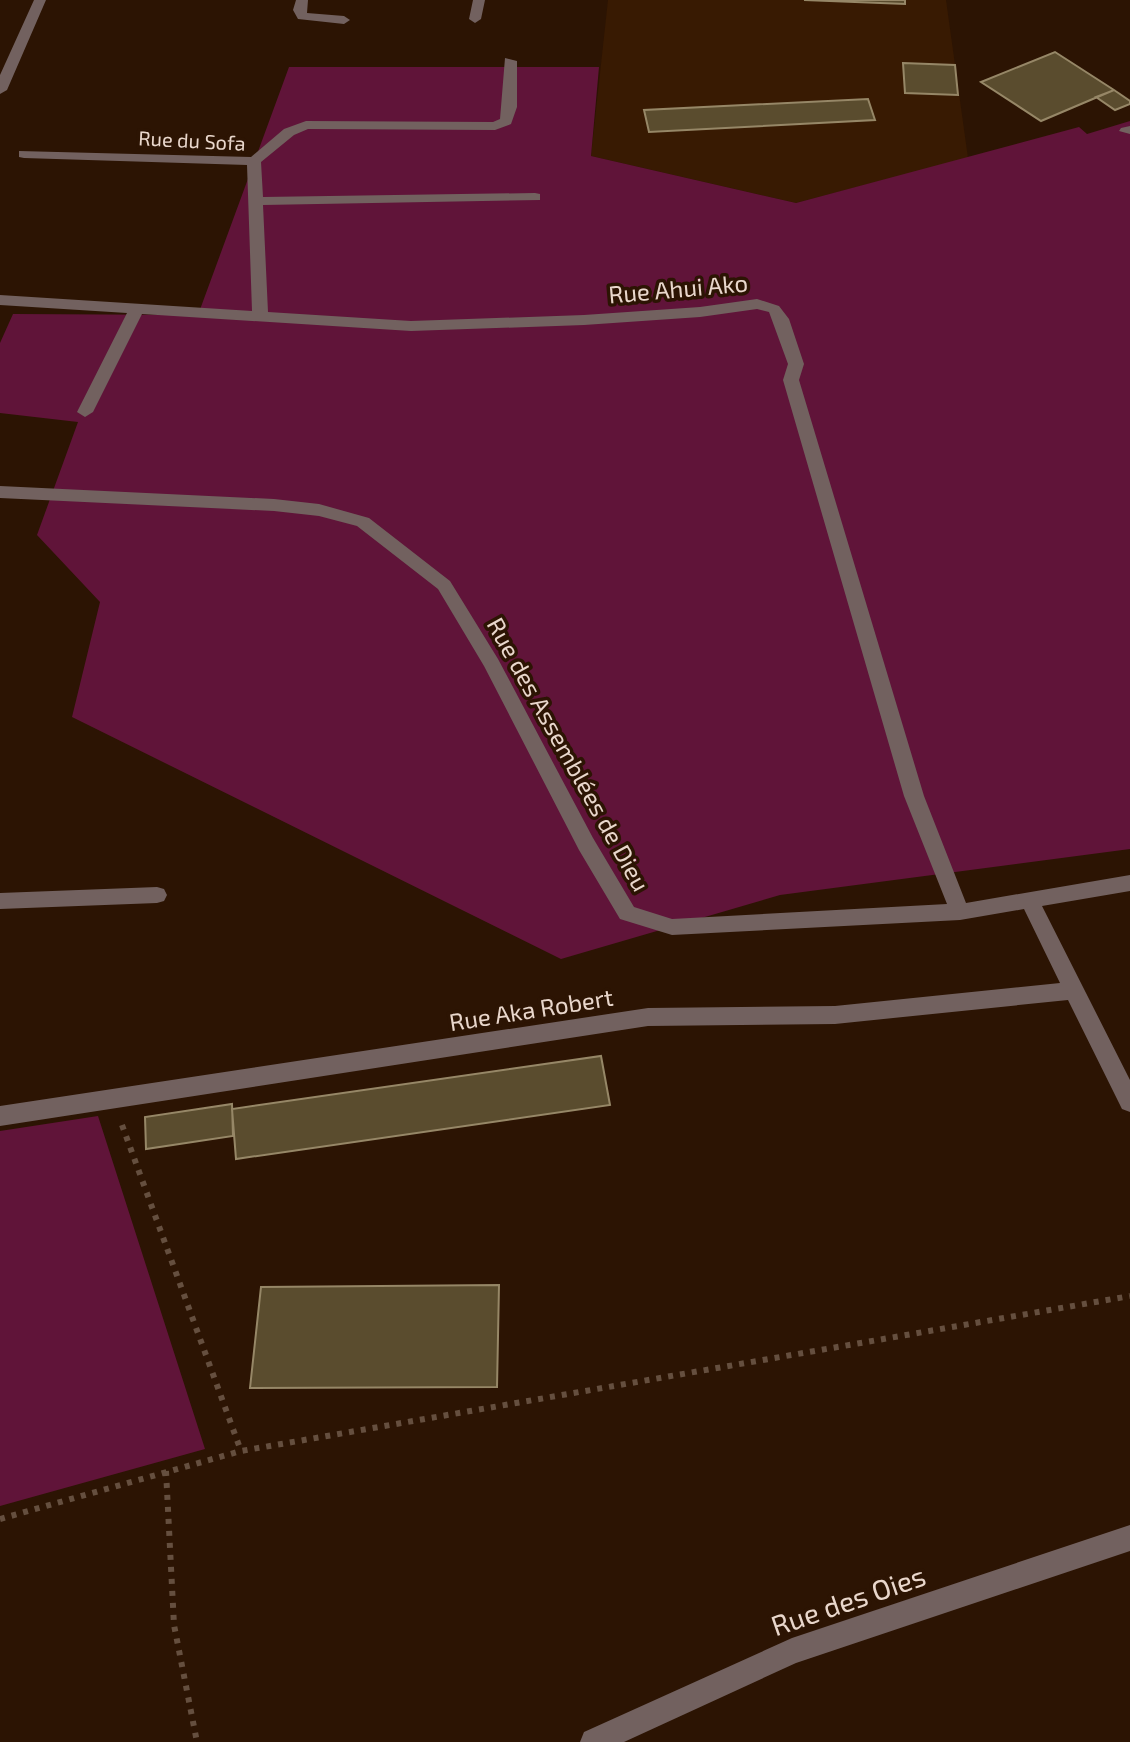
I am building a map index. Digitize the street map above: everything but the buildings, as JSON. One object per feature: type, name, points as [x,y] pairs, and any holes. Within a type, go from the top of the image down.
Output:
[{"type":"street","points":[[0,90],[40,0]]},
{"type":"street","points":[[302,0],[299,10],[303,16],[344,20]]},
{"type":"street","points":[[475,19],[479,0]]},
{"type":"street","points":[[254,161],[289,132],[306,125],[495,126],[506,121],[510,107],[510,61]]},
{"type":"street","name":"Rue du Sofa","points":[[24,154],[254,161],[260,316]]},
{"type":"street","points":[[256,201],[535,197]]},
{"type":"street","name":"Rue Ahui Ako","points":[[0,300],[411,326],[584,320],[700,312],[740,304],[757,304],[774,309],[781,319],[796,364],[791,380],[826,492],[880,690],[914,796],[960,912]]},
{"type":"street","points":[[85,412],[137,309]]},
{"type":"street","name":"Rue des Assemblées de Dieu","points":[[0,492],[274,505],[319,510],[363,522],[444,585],[492,664],[586,844],[627,913],[672,927],[960,912],[1130,883]]},
{"type":"street","points":[[0,901],[157,895]]},
{"type":"street","points":[[1029,900],[1130,1102]]},
{"type":"street","name":"Rue Aka Robert","points":[[0,1116],[648,1017],[835,1015],[1074,990]]},
{"type":"street","name":"Rue des Oies","points":[[594,1742],[792,1651],[1130,1538]]},
{"type":"path","points":[[113,1101],[241,1451]]},
{"type":"path","points":[[0,1519],[241,1451],[1130,1296]]},
{"type":"path","points":[[166,1471],[174,1625],[197,1742]]},
{"type":"shaded area","points":[[608,0],[946,0],[968,158],[796,203],[591,156]]},
{"type":"shaded area","points":[[289,67],[599,67],[591,156],[796,203],[1079,127],[1087,134],[1130,121],[1130,849],[780,895],[561,959],[72,717],[100,602],[37,535],[78,422],[0,413],[0,343],[13,314],[198,315]]},
{"type":"shaded area","points":[[98,1116],[205,1449],[0,1506],[0,1131]]}]
